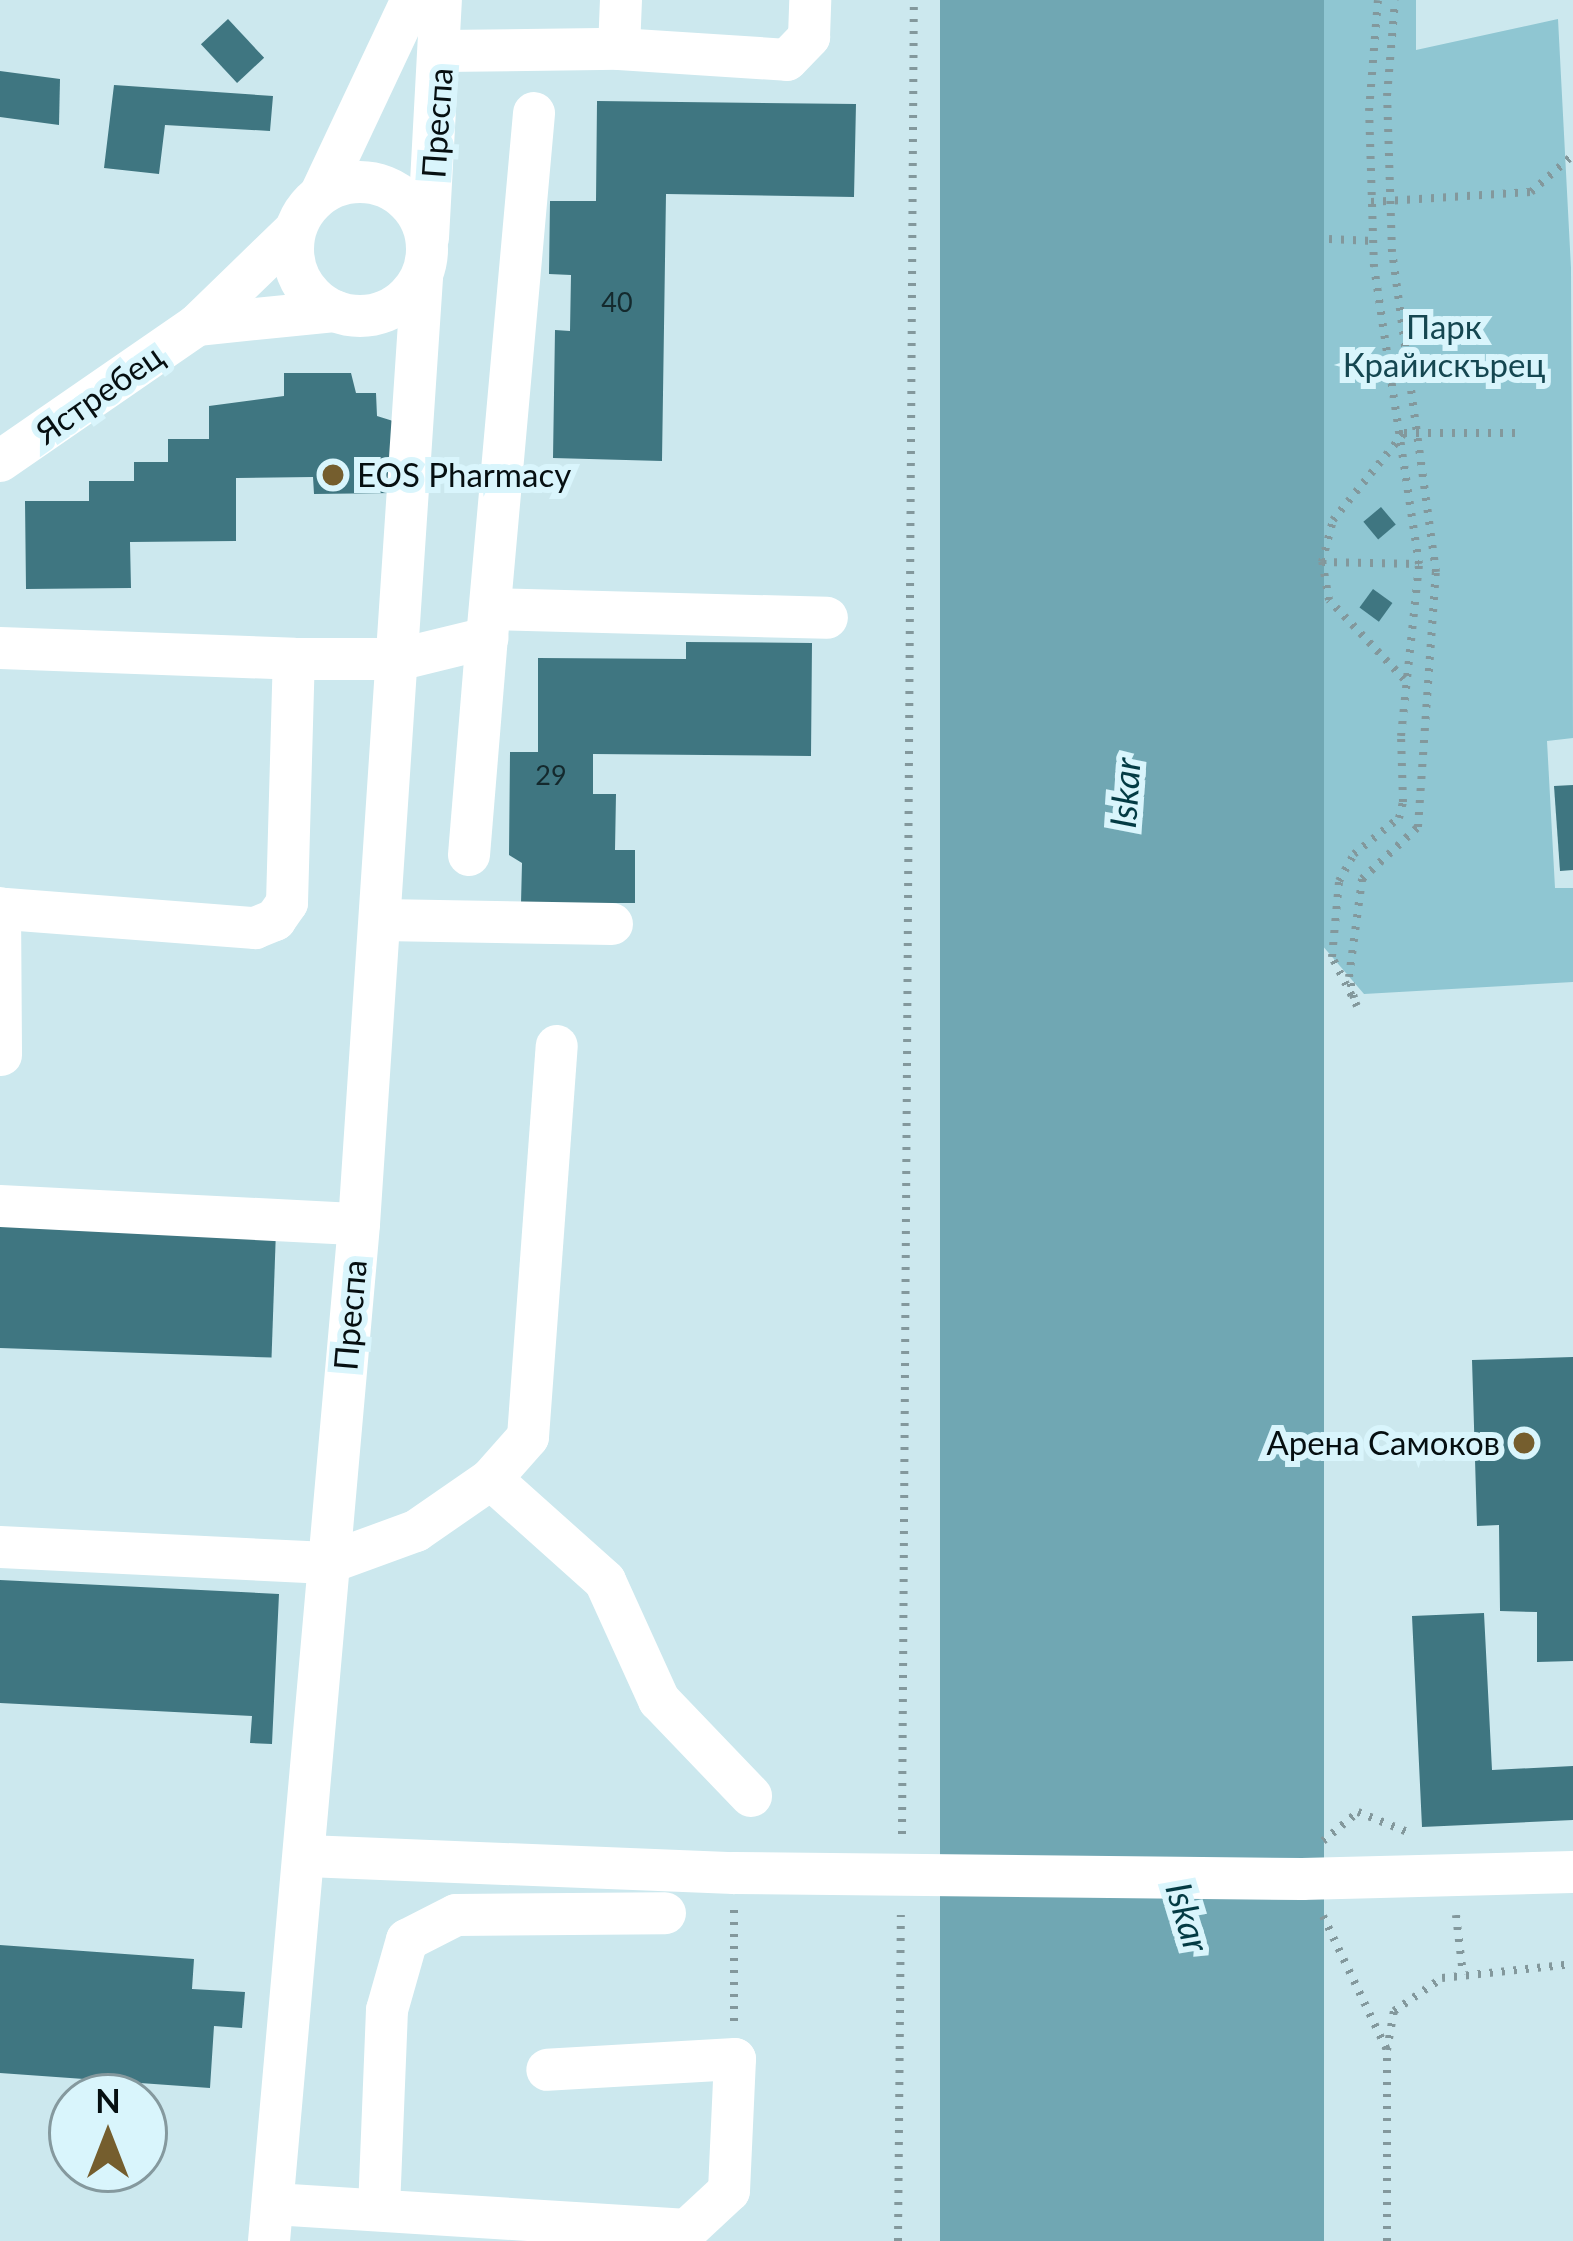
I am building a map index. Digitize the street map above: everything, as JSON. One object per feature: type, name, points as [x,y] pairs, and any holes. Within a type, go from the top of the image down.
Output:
[{"type":"street","name":"Преспа","points":[[321,193],[412,0]]},
{"type":"street","name":"Преспа","points":[[272,2222],[307,1856],[382,920],[401,659],[410,387],[443,51],[441,0]]},
{"type":"street","points":[[619,49],[621,0]]},
{"type":"street","points":[[443,51],[619,49],[788,60],[809,37],[810,0]]},
{"type":"street","points":[[469,855],[534,112]]},
{"type":"street","points":[[380,184],[413,208],[424,261],[394,307],[354,313],[295,270],[294,231],[321,193],[380,184]]},
{"type":"street","name":"Ястребец","points":[[0,461],[197,325],[294,231]]},
{"type":"street","name":"Преспа","points":[[354,313],[410,387]]},
{"type":"street","name":"Ястребец","points":[[197,325],[354,313]]},
{"type":"street","points":[[0,648],[401,659],[488,624],[826,618]]},
{"type":"street","points":[[2,1054],[3,909],[255,928],[274,920],[287,903],[294,659]]},
{"type":"street","points":[[382,920],[612,924]]},
{"type":"street","points":[[0,1547],[328,1563],[416,1532],[491,1478],[528,1437],[557,1046]]},
{"type":"street","points":[[0,1206],[358,1224]]},
{"type":"street","points":[[491,1478],[605,1581],[659,1700],[751,1796]]},
{"type":"street","points":[[307,1856],[734,1873],[1311,1879],[1573,1872]]},
{"type":"street","points":[[379,2209],[387,2010],[407,1940],[456,1915],[665,1912]]},
{"type":"street","points":[[272,2222],[379,2209],[687,2235],[728,2191],[734,2059],[547,2070]]},
{"type":"path","points":[[898,2241],[910,1874],[914,0]]},
{"type":"path","points":[[1378,0],[1373,241],[1404,433],[1419,564],[1405,680],[1399,818],[1354,854],[1339,881],[1332,957],[1357,1006],[1349,976],[1361,879],[1407,840],[1421,804],[1422,682],[1436,572],[1389,201],[1395,0]]},
{"type":"path","points":[[1371,202],[1531,192],[1573,155]]},
{"type":"path","points":[[1329,239],[1373,241]]},
{"type":"path","points":[[1404,433],[1517,433]]},
{"type":"path","points":[[1404,433],[1333,520],[1322,562],[1329,600],[1405,680]]},
{"type":"path","points":[[1322,562],[1419,564]]},
{"type":"path","points":[[1358,1811],[1324,1832],[1311,1879],[1338,1955],[1387,2050]]},
{"type":"path","points":[[734,1873],[734,2059]]},
{"type":"path","points":[[1453,1878],[1463,1975]]},
{"type":"path","points":[[1387,2241],[1387,2050],[1394,2011],[1415,1990],[1463,1975],[1573,1964]]},
{"type":"green space","name":"Парк Крайискърец","points":[[1324,0],[1416,0],[1416,50],[1558,19],[1571,268],[1573,738],[1547,741],[1555,888],[1573,888],[1573,982],[1364,994],[1309,930]]},
{"type":"water","name":"Iskar","points":[[940,0],[1324,0],[1324,2241],[940,2241]]},
{"type":"building","points":[[228,19],[264,58],[237,83],[201,44]]},
{"type":"building","points":[[0,71],[60,79],[59,125],[0,117]]},
{"type":"building","points":[[114,85],[273,96],[270,131],[165,125],[159,174],[104,168]]},
{"type":"building","points":[[597,101],[856,104],[854,197],[666,194],[662,461],[553,458],[555,330],[570,331],[571,275],[549,274],[550,201],[596,201]]},
{"type":"building","points":[[284,373],[351,373],[356,393],[376,393],[377,416],[393,421],[393,493],[314,494],[313,477],[236,478],[236,541],[130,542],[131,588],[26,589],[25,501],[89,501],[89,481],[134,481],[134,462],[168,462],[168,439],[209,439],[209,406],[284,396]]},
{"type":"building","points":[[1381,507],[1396,525],[1378,539],[1363,522]]},
{"type":"building","points":[[1373,589],[1392,603],[1379,622],[1359,608]]},
{"type":"building","points":[[686,642],[812,643],[811,756],[593,754],[593,794],[616,794],[615,850],[635,850],[635,903],[521,903],[522,863],[509,855],[510,752],[538,752],[538,658],[686,659]]},
{"type":"building","points":[[1573,785],[1573,870],[1560,871],[1554,786]]},
{"type":"building","points":[[0,1225],[276,1235],[272,1358],[0,1348]]},
{"type":"building","name":"Арена Самоков","points":[[1573,1357],[1573,1661],[1537,1662],[1537,1612],[1500,1611],[1499,1525],[1477,1526],[1472,1360]]},
{"type":"building","points":[[0,1580],[279,1594],[272,1744],[250,1743],[252,1716],[0,1703]]},
{"type":"building","points":[[1484,1613],[1492,1770],[1573,1766],[1573,1820],[1422,1827],[1412,1616]]},
{"type":"building","points":[[0,1945],[194,1959],[192,1989],[245,1992],[242,2028],[214,2026],[210,2088],[168,2085],[168,2073],[0,2073]]},
{"type":"place","name":"EOS Pharmacy","points":[[333,475]]},
{"type":"place","name":"Арена Самоков","points":[[1524,1443]]}]
